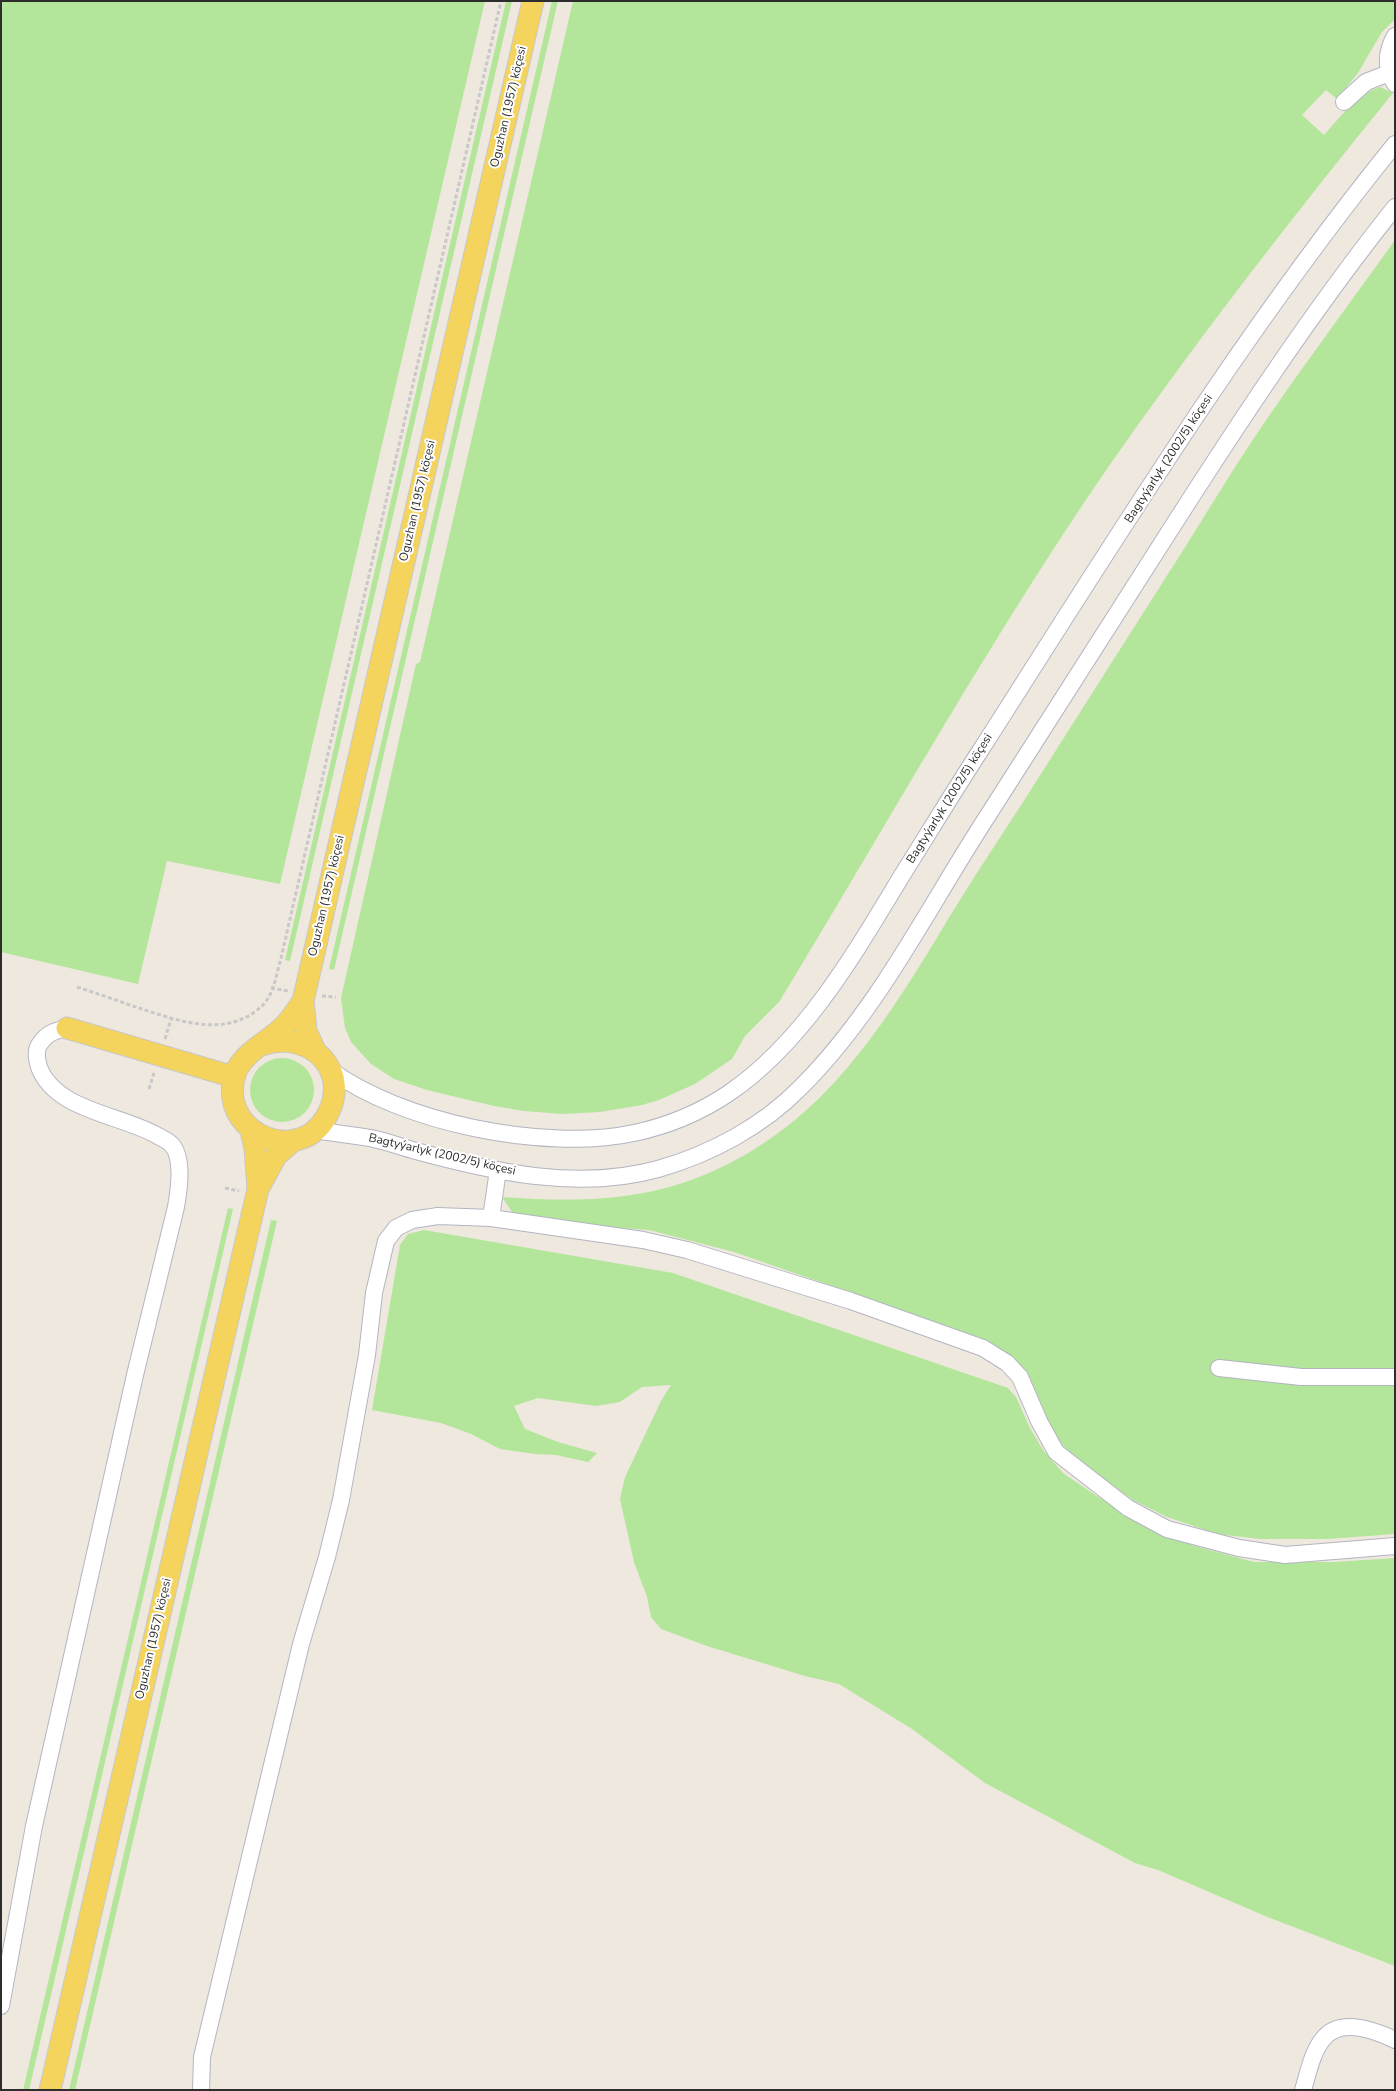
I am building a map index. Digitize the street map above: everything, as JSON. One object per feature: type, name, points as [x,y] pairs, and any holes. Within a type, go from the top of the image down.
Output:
[{"type":"main road","name":"Oguzhan (1957) köçesi","points":[[303,1001],[287,1023],[251,1051],[237,1069],[234,1077],[233,1102],[243,1123],[251,1131],[272,1140],[283,1142],[305,1137],[315,1130],[326,1118],[333,1102],[334,1091],[329,1069],[315,1051],[306,1031],[303,1001],[533,1]]},
{"type":"main road","points":[[67,1028],[234,1077]]},
{"type":"main road","points":[[261,1045],[283,1040],[305,1045],[315,1051]]},
{"type":"main road","name":"Oguzhan (1957) köçesi","points":[[251,1131],[258,1189]]},
{"type":"main road","name":"Oguzhan (1957) köçesi","points":[[50,2090],[258,1189],[276,1156],[294,1140]]},
{"type":"street","points":[[1344,102],[1366,82],[1392,79],[1387,62],[1389,46],[1395,36]]},
{"type":"street","name":"Bagtyýarlyk (2002/5) köçesi","points":[[329,1069],[369,1093],[420,1113],[481,1130],[542,1138],[584,1139],[633,1134],[669,1122],[711,1104],[749,1079],[772,1058],[805,1020],[858,948],[981,750],[1201,406],[1221,382],[1312,253],[1395,144]]},
{"type":"street","name":"Bagtyýarlyk (2002/5) köçesi","points":[[315,1130],[374,1139],[417,1152],[498,1170],[541,1176],[578,1178],[630,1175],[658,1169],[704,1152],[752,1128],[787,1101],[803,1086],[854,1027],[905,952],[951,872],[1242,418],[1358,254],[1395,207]]},
{"type":"street","points":[[1,2006],[34,1826],[135,1375],[176,1207],[180,1181],[177,1157],[172,1144],[147,1130],[79,1105],[55,1091],[40,1071],[36,1059],[37,1048],[45,1036],[54,1031],[67,1028]]},
{"type":"street","points":[[491,1218],[498,1170]]},
{"type":"street","points":[[201,2090],[202,2057],[301,1644],[327,1557],[341,1500],[367,1354],[374,1293],[386,1241],[396,1228],[412,1220],[438,1216],[491,1218],[643,1240],[688,1250],[851,1301],[983,1348],[1007,1363],[1020,1377],[1039,1421],[1056,1452],[1128,1508],[1167,1528],[1239,1548],[1285,1555],[1395,1546]]},
{"type":"street","points":[[1219,1368],[1302,1377],[1395,1377]]},
{"type":"street","points":[[1303,2090],[1317,2048],[1323,2038],[1337,2029],[1355,2026],[1377,2032],[1395,2040]]},
{"type":"path","points":[[77,987],[195,1025],[229,1023],[242,1018],[265,1003],[270,993],[283,948],[502,1]]},
{"type":"green space","points":[[1,1],[485,1],[280,884],[167,861],[138,984],[1,952]]},
{"type":"green space","points":[[506,1],[512,1],[290,961],[285,960]]},
{"type":"green space","points":[[552,1],[558,1],[334,970],[329,969]]},
{"type":"green space","points":[[573,1],[1395,1],[1395,19],[1382,32],[1358,73],[1337,99],[1326,90],[1302,115],[1324,135],[1349,107],[1371,90],[1380,87],[1393,93],[1247,277],[1177,371],[1065,531],[981,664],[779,1002],[745,1036],[732,1059],[695,1084],[659,1100],[642,1105],[600,1112],[562,1114],[494,1106],[427,1090],[394,1079],[371,1064],[351,1042],[345,1028],[341,998],[416,664],[420,662]]},
{"type":"green space","points":[[1395,240],[1395,1534],[1328,1539],[1260,1539],[1218,1534],[1167,1517],[1133,1500],[1068,1452],[1055,1435],[1025,1372],[1012,1356],[984,1339],[734,1252],[649,1230],[592,1226],[521,1216],[512,1212],[502,1197],[572,1200],[605,1198],[668,1187],[698,1177],[729,1163],[761,1145],[792,1122],[820,1097],[846,1069],[870,1039],[913,976],[1254,438]]},
{"type":"green space","points":[[282,1058],[294,1060],[305,1067],[312,1078],[314,1090],[312,1102],[305,1113],[294,1120],[282,1122],[270,1120],[259,1113],[252,1102],[250,1090],[252,1078],[259,1067],[270,1060]]},
{"type":"green space","points":[[228,1208],[233,1209],[29,2090],[23,2090]]},
{"type":"green space","points":[[271,1220],[277,1221],[75,2090],[69,2090]]},
{"type":"green space","points":[[424,1230],[673,1273],[1008,1388],[1016,1397],[1030,1428],[1043,1450],[1063,1473],[1095,1495],[1161,1532],[1195,1546],[1254,1562],[1334,1562],[1395,1558],[1395,1966],[1265,1916],[1158,1870],[1135,1863],[985,1783],[912,1729],[839,1684],[805,1676],[707,1646],[661,1629],[651,1617],[647,1597],[634,1562],[620,1499],[625,1477],[661,1401],[671,1385],[642,1387],[620,1402],[596,1406],[538,1398],[514,1406],[525,1429],[558,1442],[597,1453],[588,1462],[556,1455],[500,1449],[471,1434],[441,1423],[372,1410],[400,1245],[408,1234]]}]
